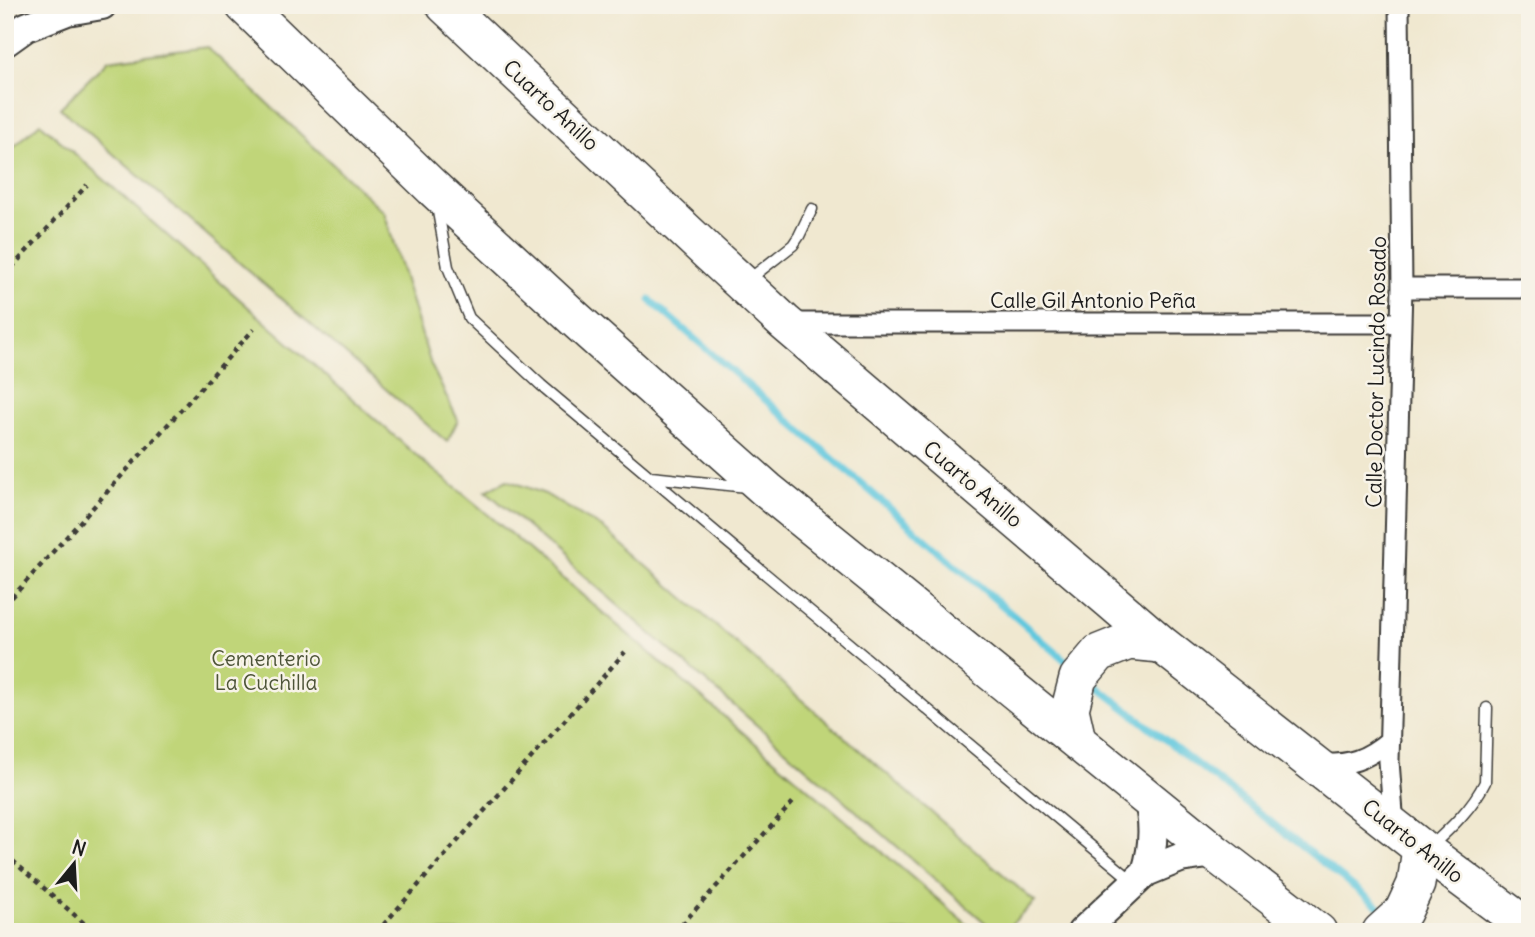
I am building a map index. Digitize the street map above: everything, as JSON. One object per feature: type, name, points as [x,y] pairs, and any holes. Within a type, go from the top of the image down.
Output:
[{"type":"highway","points":[[244,5],[433,188],[767,490],[1216,853],[1318,932]]},
{"type":"highway","name":"Cuarto Anillo","points":[[445,5],[785,323],[1161,644],[1316,764],[1414,852],[1530,929]]},
{"type":"highway","points":[[1077,740],[1070,709],[1078,678],[1099,653],[1129,641],[1161,644]]},
{"type":"highway","points":[[1381,932],[1403,912],[1414,852]]},
{"type":"street","points":[[5,43],[26,27],[67,10],[102,5]]},
{"type":"street","name":"Calle Doctor Lucindo Rosado","points":[[1399,5],[1402,288],[1390,783],[1414,852]]},
{"type":"street","points":[[1402,288],[1530,288]]},
{"type":"street","name":"Calle Gil Antonio Peña","points":[[785,323],[1401,323]]},
{"type":"street","points":[[1316,764],[1336,766],[1356,762],[1374,753],[1390,740]]},
{"type":"street","points":[[1140,877],[1153,843],[1152,813],[1148,798]]},
{"type":"street","points":[[1082,932],[1140,877],[1180,858],[1216,853]]},
{"type":"lane","points":[[433,188],[448,267],[469,318],[541,385],[650,477],[1140,877]]},
{"type":"lane","points":[[744,284],[793,245],[812,209]]},
{"type":"lane","points":[[650,477],[767,490]]},
{"type":"lane","points":[[1414,852],[1450,828],[1480,793],[1485,782],[1486,708]]},
{"type":"path","points":[[5,275],[88,185]]},
{"type":"path","points":[[5,605],[254,329]]},
{"type":"path","points":[[377,932],[625,652]]},
{"type":"path","points":[[675,932],[795,800]]},
{"type":"path","points":[[5,854],[94,932]]},
{"type":"green space","points":[[207,47],[384,212],[431,365],[458,420],[447,442],[60,108],[108,60]]},
{"type":"green space","name":"Cementerio La Cuchilla","points":[[40,123],[426,464],[976,932],[5,932],[5,155]]},
{"type":"green space","points":[[507,480],[545,494],[604,529],[1035,902],[1003,932],[996,932],[486,491]]},
{"type":"waterway","points":[[650,300],[1074,668]]},
{"type":"waterway","points":[[1089,680],[1386,912]]}]
